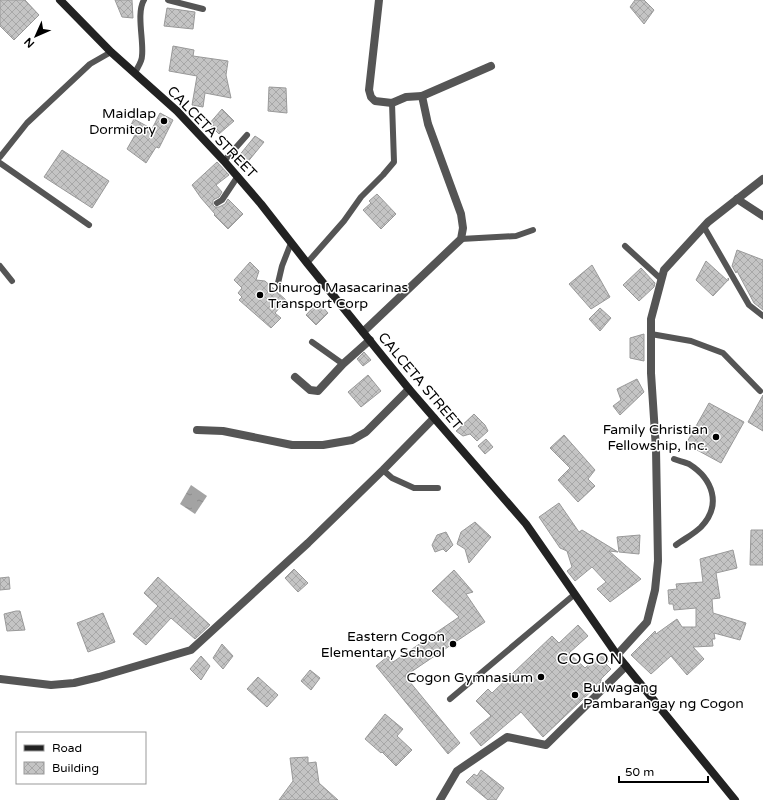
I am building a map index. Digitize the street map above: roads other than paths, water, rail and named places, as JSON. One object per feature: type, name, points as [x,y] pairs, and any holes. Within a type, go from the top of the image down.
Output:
[{"type":"main road","name":"CALCETA STREET","points":[[60,0],[111,52],[177,111],[238,176],[306,263],[409,389],[526,524],[617,655],[735,800]]},
{"type":"street","points":[[379,0],[369,90],[371,97],[375,101],[392,102],[406,97],[422,96],[490,66]]},
{"type":"street","points":[[363,332],[461,239],[463,228],[461,214],[428,124],[422,96]]},
{"type":"street","points":[[617,655],[647,622],[658,561],[656,457],[651,373],[651,319],[664,270],[704,227],[763,179]]},
{"type":"street","points":[[737,199],[763,216]]},
{"type":"street","points":[[295,377],[310,390],[318,391],[343,364],[370,340]]},
{"type":"street","points":[[197,430],[223,431],[292,445],[323,445],[352,440],[366,432],[409,389]]},
{"type":"street","points":[[0,679],[51,685],[74,683],[191,650],[308,543],[434,418]]},
{"type":"street","points":[[440,800],[457,771],[507,737],[546,745],[626,666]]},
{"type":"lane","points":[[135,73],[142,56],[141,12],[144,0]]},
{"type":"lane","points":[[168,0],[203,9]]},
{"type":"lane","points":[[0,157],[27,123],[90,64],[111,52]]},
{"type":"lane","points":[[306,263],[394,162],[392,102]]},
{"type":"lane","points":[[224,161],[247,135]]},
{"type":"lane","points":[[0,163],[89,225]]},
{"type":"lane","points":[[217,203],[222,200],[238,176]]},
{"type":"lane","points":[[704,227],[749,305],[763,316]]},
{"type":"lane","points":[[461,239],[516,236],[533,230]]},
{"type":"lane","points":[[278,283],[282,266],[291,243]]},
{"type":"lane","points":[[625,246],[662,279]]},
{"type":"lane","points":[[0,266],[12,281]]},
{"type":"lane","points":[[651,334],[691,341],[723,352],[760,391]]},
{"type":"lane","points":[[312,342],[343,364]]},
{"type":"lane","points":[[674,459],[688,464],[704,477],[713,490],[713,498],[709,516],[701,527],[676,545]]},
{"type":"lane","points":[[383,470],[392,478],[414,488],[438,488]]},
{"type":"lane","points":[[450,699],[575,594]]},
{"type":"water","points":[[191,485],[207,496],[195,514],[180,504]]},
{"type":"place","name":"Maidlap Dormitory","points":[[164,121]]},
{"type":"place","name":"Dinurog Masacarinas Transport Corp","points":[[260,295]]},
{"type":"place","name":"Family Christian Fellowship, Inc.","points":[[716,437]]},
{"type":"place","name":"Eastern Cogon Elementary School","points":[[453,644]]},
{"type":"place","name":"Cogon Gymnasium","points":[[541,677]]},
{"type":"place","name":"Bulwagang Pambarangay ng Cogon","points":[[575,695]]},
{"type":"district","name":"COGON","points":[[590,659]]}]
